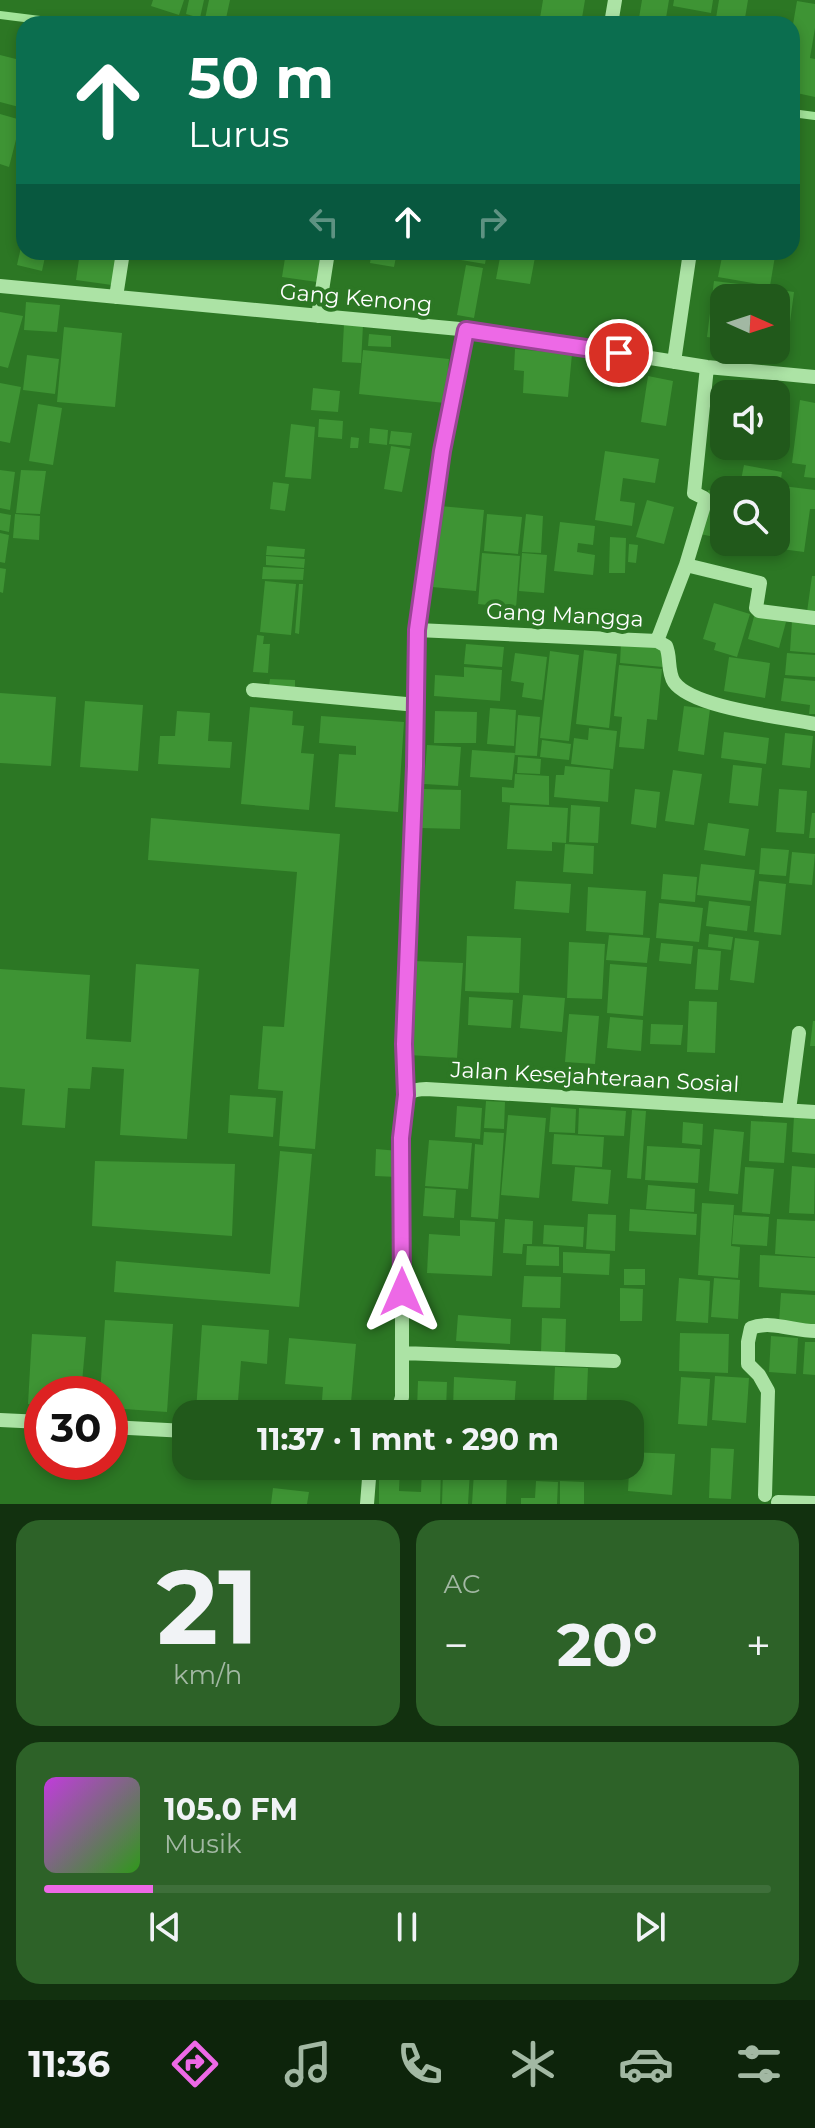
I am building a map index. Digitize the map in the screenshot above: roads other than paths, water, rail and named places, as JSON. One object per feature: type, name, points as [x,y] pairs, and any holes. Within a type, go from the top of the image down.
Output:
[{"type":"street","points":[[116,297],[122,260]]},
{"type":"street","points":[[318,316],[327,260]]},
{"type":"street","points":[[674,362],[689,260]]},
{"type":"street","name":"Gang Kenong","points":[[0,286],[466,330],[707,367],[812,376]]},
{"type":"street","points":[[401,1400],[401,1138],[406,1095],[404,1044],[417,630],[442,451],[466,330]]},
{"type":"street","points":[[657,641],[686,565],[705,502],[704,498],[694,493],[707,367]]},
{"type":"street","points":[[686,565],[760,583],[756,608],[759,611],[815,618]]},
{"type":"street","name":"Gang Mangga","points":[[417,630],[657,641],[666,646],[672,678],[685,693],[718,705],[815,724]]},
{"type":"street","points":[[253,690],[417,705]]},
{"type":"street","points":[[789,1110],[799,1033]]},
{"type":"street","name":"Jalan Kesejahteraan Sosial","points":[[406,1095],[426,1089],[815,1112]]},
{"type":"street","points":[[815,1331],[795,1331],[763,1323],[751,1328],[748,1342],[748,1364],[768,1391],[771,1498],[815,1503]]},
{"type":"street","points":[[402,1353],[614,1361]]},
{"type":"street","points":[[0,1420],[24,1421]]},
{"type":"street","points":[[128,1428],[172,1430]]},
{"type":"street","points":[[367,1504],[369,1480]]},
{"type":"waterway","points":[[0,15],[16,17]]},
{"type":"waterway","points":[[800,114],[815,116]]}]
